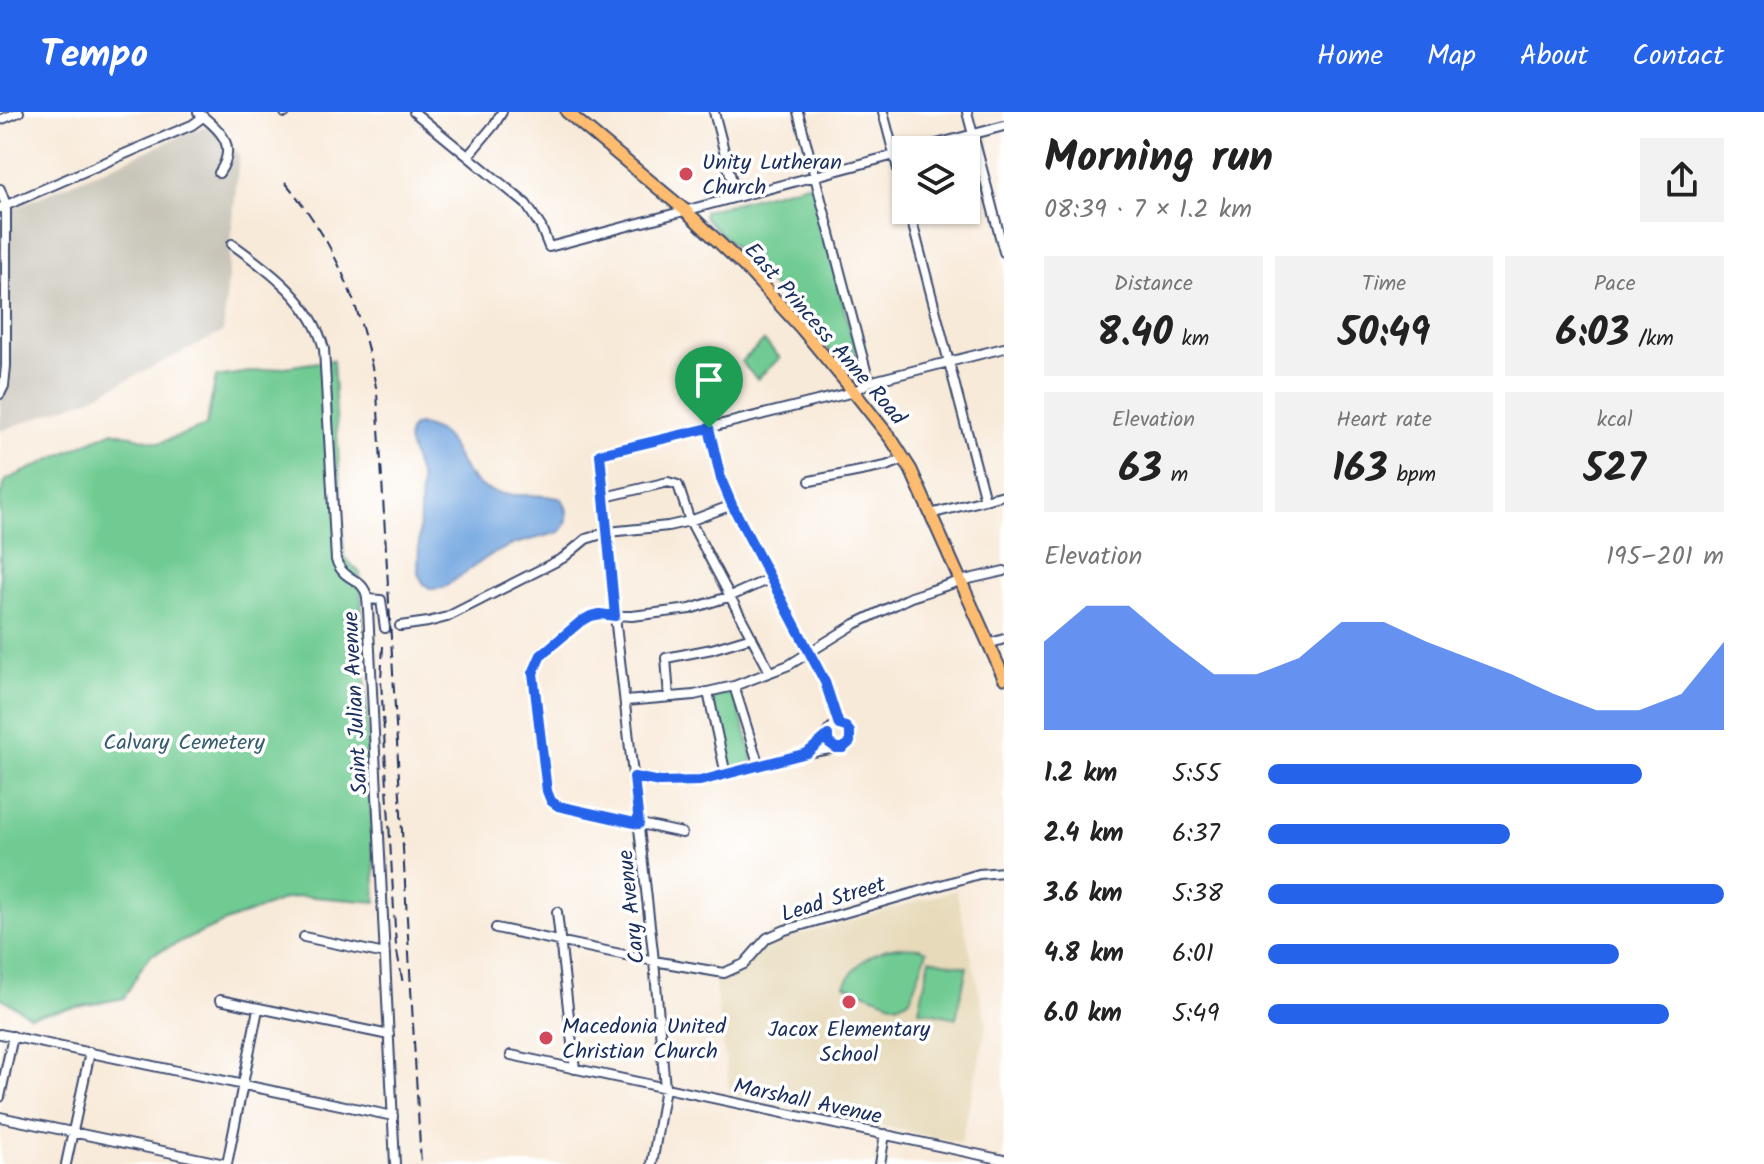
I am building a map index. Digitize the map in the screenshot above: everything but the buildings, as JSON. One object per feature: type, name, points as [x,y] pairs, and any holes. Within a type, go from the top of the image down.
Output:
[{"type":"main road","name":"East Princess Anne Road","points":[[567,112],[721,243],[774,297],[892,440],[905,459],[1004,678]]},
{"type":"street","points":[[0,120],[19,112]]},
{"type":"street","points":[[414,112],[526,204],[549,247],[892,156]]},
{"type":"street","points":[[468,156],[502,112]]},
{"type":"street","points":[[714,112],[736,197]]},
{"type":"street","points":[[798,112],[869,382]]},
{"type":"street","points":[[883,112],[892,147]]},
{"type":"street","points":[[967,112],[1004,252]]},
{"type":"street","points":[[3,206],[182,129],[201,114],[220,131],[227,145],[227,159],[219,173]]},
{"type":"street","points":[[966,136],[1004,126]]},
{"type":"street","points":[[0,189],[3,206],[6,366],[0,394]]},
{"type":"street","points":[[913,224],[985,500]]},
{"type":"street","name":"Saint Julian Avenue","points":[[232,244],[293,293],[311,315],[321,337],[327,369],[336,560],[345,575],[362,585],[367,599],[395,1164]]},
{"type":"street","points":[[839,725],[825,682],[732,505],[721,479],[709,428],[854,392],[869,382],[1004,348]]},
{"type":"street","name":"Cary Avenue","points":[[652,1164],[665,1088],[600,454],[709,428]]},
{"type":"street","points":[[810,481],[886,466],[905,459]]},
{"type":"street","points":[[605,497],[668,482],[680,488],[690,521],[770,672]]},
{"type":"street","points":[[930,514],[1004,495]]},
{"type":"street","points":[[400,626],[447,617],[563,558],[586,539],[608,532],[690,521],[732,505]]},
{"type":"street","points":[[626,701],[734,686],[789,665],[855,624],[911,597],[1004,571]]},
{"type":"street","points":[[682,833],[558,806],[551,801],[547,791],[533,673],[541,655],[591,616],[643,615],[690,609],[731,596],[769,579]]},
{"type":"street","points":[[367,599],[381,600],[385,628]]},
{"type":"street","points":[[669,697],[666,658],[752,637]]},
{"type":"street","points":[[988,644],[1004,639]]},
{"type":"street","points":[[734,686],[759,766]]},
{"type":"street","points":[[708,692],[726,775]]},
{"type":"street","points":[[634,777],[660,782],[700,781],[807,753],[846,747],[851,739],[848,729],[839,725],[830,729],[828,735],[828,742],[836,748]]},
{"type":"street","points":[[807,753],[828,735]]},
{"type":"street","name":"Lead Street","points":[[496,928],[724,973],[744,964],[767,938],[785,930],[979,874],[1004,872]]},
{"type":"street","points":[[557,912],[575,1069]]},
{"type":"street","points":[[304,937],[385,954]]},
{"type":"street","points":[[220,1000],[389,1035]]},
{"type":"street","points":[[0,1117],[226,1164],[258,1009]]},
{"type":"street","points":[[0,1034],[393,1116]]},
{"type":"street","points":[[0,1097],[13,1036]]},
{"type":"street","points":[[66,1164],[90,1052]]},
{"type":"street","name":"Marshall Avenue","points":[[511,1055],[1004,1160]]},
{"type":"street","points":[[880,1164],[885,1134]]},
{"type":"shaded area","points":[[205,126],[239,154],[223,332],[89,399],[0,431],[0,214]]},
{"type":"shaded area","name":"Jacox Elementary School","points":[[956,890],[987,1025],[961,1143],[730,1094],[714,980],[768,944]]},
{"type":"green space","points":[[811,183],[862,375],[855,380],[763,276],[704,217],[704,211]]},
{"type":"green space","points":[[764,341],[780,358],[757,379],[741,362]]},
{"type":"green space","name":"Calvary Cemetery","points":[[333,360],[344,557],[360,573],[376,902],[301,896],[285,899],[151,955],[124,998],[30,1016],[0,997],[0,497],[6,480],[113,431],[159,443],[206,426],[216,377]]},
{"type":"green space","points":[[730,692],[735,696],[753,758],[751,763],[731,768],[713,700]]},
{"type":"green space","points":[[898,947],[927,951],[910,999],[897,1005],[845,985],[866,958]]},
{"type":"green space","points":[[930,959],[967,967],[956,1018],[919,1010]]},
{"type":"water","points":[[420,425],[446,437],[469,475],[490,491],[562,499],[566,508],[566,524],[560,532],[511,545],[489,556],[443,588],[431,589],[418,574],[421,481],[408,441],[409,431]]},
{"type":"railway","points":[[285,182],[320,231],[346,281],[364,333],[377,392],[421,1164]]},
{"type":"railway","points":[[383,646],[381,680],[396,946],[403,984]]},
{"type":"place","name":"Unity Lutheran Church","points":[[686,174]]},
{"type":"place","name":"Jacox Elementary School","points":[[849,1002]]},
{"type":"place","name":"Macedonia United Christian Church","points":[[546,1038]]},
{"type":"route","points":[[709,428],[721,479],[732,505],[825,682],[839,725],[850,732],[850,742],[843,748],[836,748],[828,742],[828,735],[807,753],[700,781],[660,782],[634,777],[639,824],[558,806],[551,801],[547,791],[533,673],[541,655],[580,622],[600,614],[615,616],[600,454],[709,428]]}]
